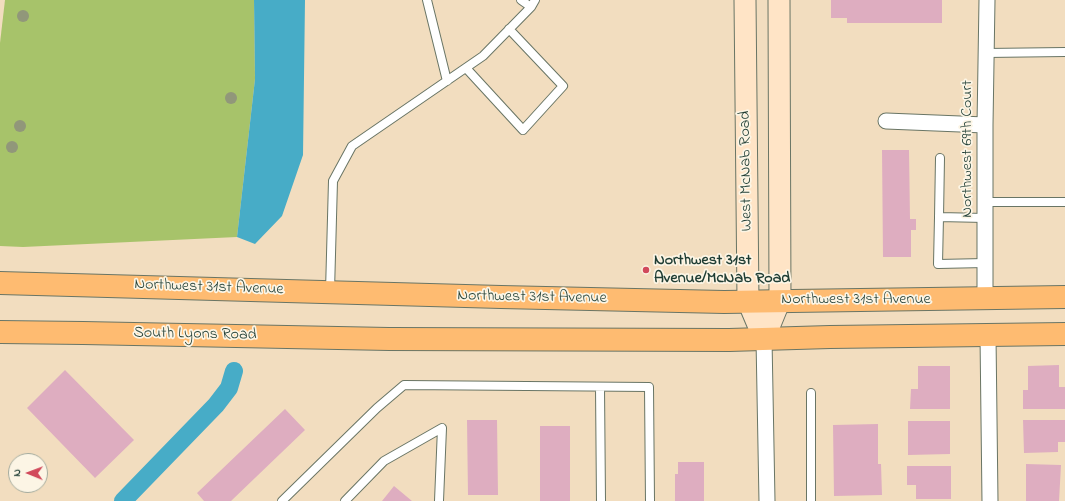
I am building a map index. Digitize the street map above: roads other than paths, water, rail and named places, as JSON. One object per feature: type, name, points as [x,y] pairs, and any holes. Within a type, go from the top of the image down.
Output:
[{"type":"main road","name":"West McNab Road","points":[[745,0],[748,301],[764,339]]},
{"type":"main road","name":"West McNab Road","points":[[764,339],[780,300],[779,0]]},
{"type":"main road","name":"Northwest 31st Avenue","points":[[0,282],[517,298],[724,302],[1065,297]]},
{"type":"main road","name":"South Lyons Road","points":[[0,332],[83,332],[389,339],[764,339]]},
{"type":"main road","points":[[764,339],[1065,334]]},
{"type":"street","name":"Northwest 69th Court","points":[[985,299],[987,0]]},
{"type":"street","points":[[886,121],[985,124]]},
{"type":"street","points":[[988,336],[990,501]]},
{"type":"street","name":"West McNab Road","points":[[764,339],[767,501]]},
{"type":"lane","points":[[427,0],[447,81]]},
{"type":"lane","points":[[330,292],[333,181],[352,146],[483,56],[533,3],[521,0]]},
{"type":"lane","points":[[466,68],[523,130],[563,86],[509,29]]},
{"type":"lane","points":[[986,53],[1065,52]]},
{"type":"lane","points":[[940,158],[938,264],[985,263]]},
{"type":"lane","points":[[985,202],[1065,202]]},
{"type":"lane","points":[[939,217],[985,218]]},
{"type":"lane","points":[[282,501],[377,408],[404,385],[649,387],[650,501]]},
{"type":"lane","points":[[600,387],[601,501]]},
{"type":"lane","points":[[811,393],[811,501]]},
{"type":"lane","points":[[345,501],[384,461],[442,428],[439,501]]},
{"type":"water","points":[[254,0],[305,0],[303,155],[282,216],[255,244],[237,237],[255,79]]},
{"type":"waterway","points":[[123,501],[216,405],[229,388],[234,371]]},
{"type":"place","name":"Northwest 31st Avenue/McNab Road","points":[[646,270]]}]
